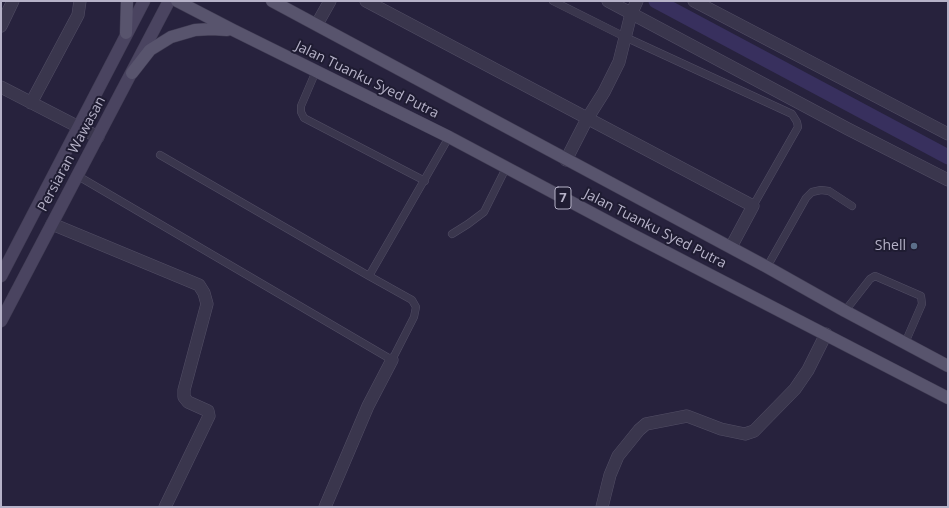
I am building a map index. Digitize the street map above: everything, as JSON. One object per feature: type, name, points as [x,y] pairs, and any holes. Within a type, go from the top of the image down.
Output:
[{"type":"main road","points":[[126,1],[126,33]]},
{"type":"main road","name":"Persiaran Wawasan","points":[[1,276],[77,127],[144,1]]},
{"type":"main road","name":"Persiaran Wawasan","points":[[1,321],[169,1]]},
{"type":"main road","name":"Jalan Tuanku Syed Putra","points":[[177,1],[449,137],[948,398]]},
{"type":"main road","name":"Jalan Tuanku Syed Putra","points":[[272,1],[566,160],[731,247],[845,311],[948,366]]},
{"type":"main road","points":[[132,73],[150,50],[171,37],[194,30],[233,30]]},
{"type":"street","points":[[1,26],[13,1]]},
{"type":"street","points":[[31,103],[78,15],[80,1]]},
{"type":"street","points":[[317,24],[330,1]]},
{"type":"street","points":[[608,1],[635,7],[948,180]]},
{"type":"street","points":[[694,1],[948,134]]},
{"type":"street","points":[[373,3],[587,119],[753,206],[731,247]]},
{"type":"street","points":[[566,160],[619,62],[635,7]]},
{"type":"street","points":[[1,87],[98,137]]},
{"type":"street","points":[[52,224],[199,285],[204,293],[207,304],[184,390],[184,397],[188,402],[208,411],[209,416],[165,507]]},
{"type":"street","points":[[602,507],[610,475],[618,456],[639,430],[646,424],[688,416],[721,428],[744,434],[754,431],[795,389],[808,370],[826,334]]},
{"type":"street","points":[[325,507],[368,406],[392,360]]},
{"type":"lane","points":[[553,1],[626,37],[792,114],[797,122],[798,128],[753,206]]},
{"type":"lane","points":[[316,71],[301,106],[301,112],[304,118],[424,181]]},
{"type":"lane","points":[[369,276],[449,137]]},
{"type":"lane","points":[[78,176],[392,360],[414,317],[416,307],[412,300],[160,155]]},
{"type":"lane","points":[[452,234],[484,212],[506,168]]},
{"type":"lane","points":[[767,267],[806,198],[812,192],[821,190],[829,191],[852,206]]},
{"type":"lane","points":[[845,311],[870,279],[875,276],[921,296],[922,304],[905,343]]},
{"type":"waterway","points":[[656,1],[948,157]]},
{"type":"place","name":"Shell","points":[[914,246]]}]
